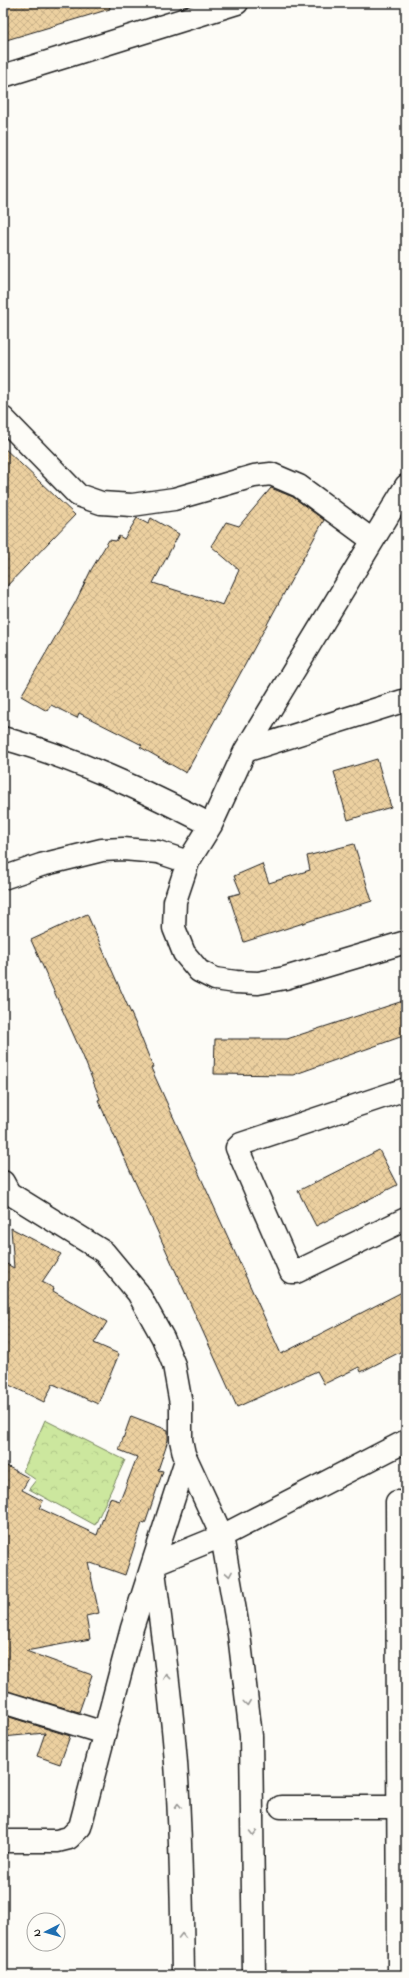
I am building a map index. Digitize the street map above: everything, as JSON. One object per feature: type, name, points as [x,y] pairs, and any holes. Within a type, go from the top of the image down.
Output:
[{"type":"street","points":[[3,76],[237,3]]},
{"type":"street","points":[[3,418],[78,494],[102,504],[132,505],[174,499],[254,476],[271,474],[298,486],[372,540]]},
{"type":"street","points":[[406,486],[245,751],[211,825],[188,862],[175,901],[174,928],[184,953],[199,972],[215,979],[258,983],[285,978],[406,942]]},
{"type":"street","points":[[245,751],[406,700]]},
{"type":"street","points":[[3,738],[66,758],[170,804],[211,825]]},
{"type":"street","points":[[3,878],[41,865],[102,850],[123,849],[158,852],[188,862]]},
{"type":"street","points":[[406,1089],[241,1144],[237,1148],[291,1272],[296,1272],[406,1219]]},
{"type":"street","points":[[3,1182],[9,1193],[104,1252],[138,1293],[163,1338],[174,1365],[181,1404],[181,1440],[186,1460],[222,1536],[239,1634],[251,1736],[254,1975]]},
{"type":"street","points":[[153,1564],[222,1536],[406,1441]]},
{"type":"street","points":[[3,1841],[57,1841],[69,1838],[80,1827],[132,1628],[186,1460]]},
{"type":"street","points":[[397,1502],[402,1807],[399,1975]]},
{"type":"street","points":[[153,1564],[165,1653],[176,1762],[182,1870],[183,1975]]},
{"type":"street","points":[[3,1702],[104,1733]]},
{"type":"street","points":[[281,1807],[402,1807]]},
{"type":"green space","points":[[45,1420],[125,1460],[95,1525],[29,1489],[36,1480],[23,1471]]},
{"type":"building","points":[[3,3],[109,3],[110,9],[3,41]]},
{"type":"building","points":[[3,447],[75,515],[3,590]]},
{"type":"building","points":[[271,488],[293,497],[324,520],[186,773],[140,747],[142,745],[79,713],[77,718],[51,705],[47,711],[21,696],[75,603],[91,570],[109,540],[116,541],[119,536],[124,539],[137,518],[148,524],[151,518],[179,534],[153,583],[223,605],[239,570],[211,546],[226,522],[239,526]]},
{"type":"building","points":[[377,759],[391,807],[348,820],[334,772]]},
{"type":"building","points":[[354,844],[372,901],[244,942],[229,896],[241,893],[234,876],[262,864],[269,883],[310,870],[307,856]]},
{"type":"building","points":[[87,914],[137,1027],[153,1067],[151,1068],[281,1354],[406,1290],[406,1349],[361,1372],[359,1367],[324,1384],[317,1371],[237,1407],[98,1100],[100,1099],[83,1056],[31,940]]},
{"type":"building","points":[[406,1000],[406,1035],[293,1075],[214,1074],[215,1039],[287,1039]]},
{"type":"building","points":[[379,1150],[397,1185],[316,1226],[298,1191]]},
{"type":"building","points":[[11,1228],[61,1254],[42,1282],[54,1288],[53,1291],[107,1322],[94,1343],[119,1354],[98,1404],[53,1384],[44,1402],[3,1382],[3,1262],[14,1268]]},
{"type":"building","points":[[131,1416],[168,1430],[168,1440],[158,1470],[163,1471],[145,1524],[142,1523],[125,1575],[88,1562],[99,1613],[86,1616],[90,1639],[26,1651],[92,1675],[79,1712],[3,1690],[3,1464],[29,1478],[22,1490],[43,1501],[39,1508],[97,1535],[110,1498],[120,1501],[137,1457],[119,1450]]},
{"type":"building","points":[[3,1715],[70,1736],[60,1764],[37,1756],[45,1733],[3,1737]]}]
